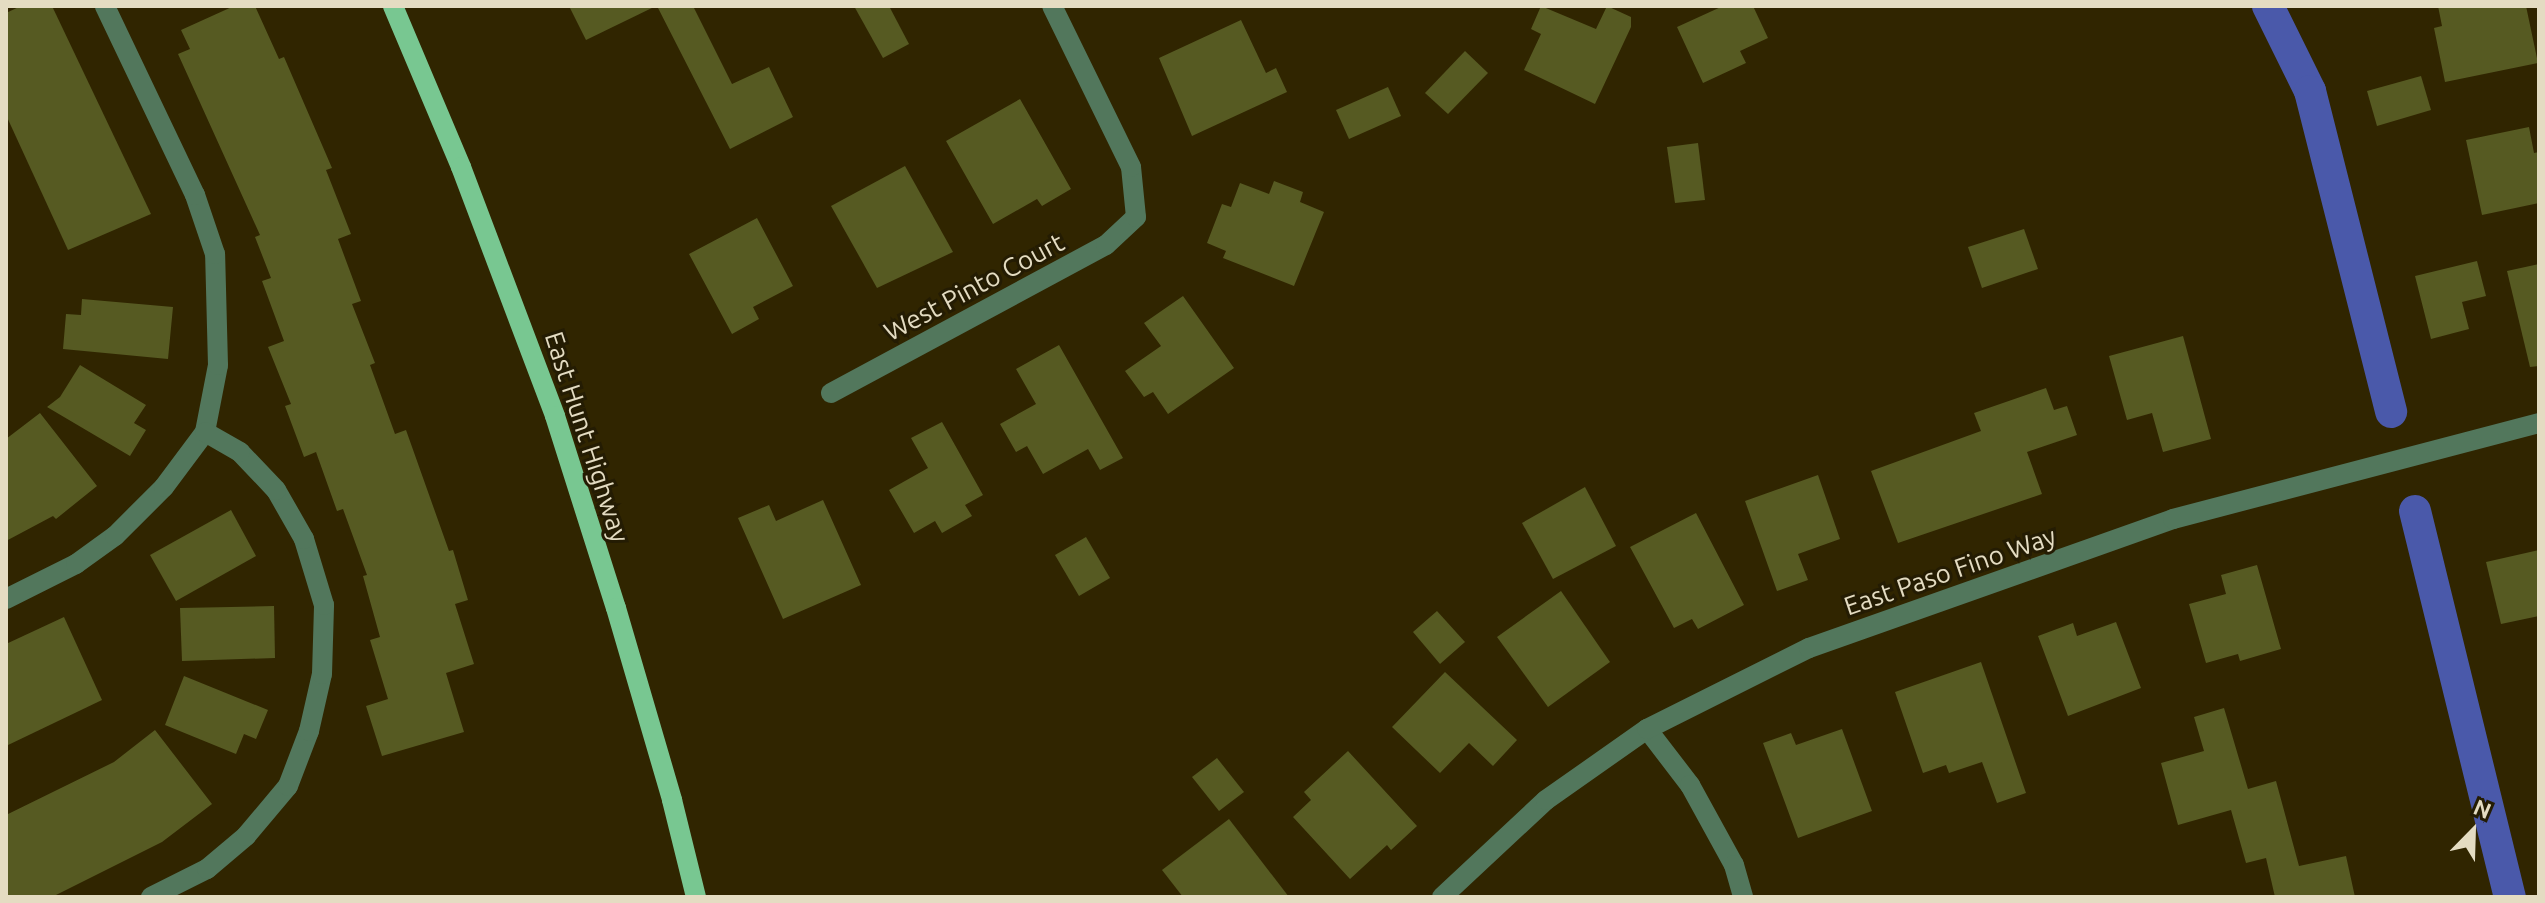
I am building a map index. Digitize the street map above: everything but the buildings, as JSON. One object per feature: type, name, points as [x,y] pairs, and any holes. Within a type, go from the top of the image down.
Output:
[{"type":"main road","name":"East Hunt Highway","points":[[393,6],[467,181],[555,416],[621,623],[672,800],[696,897]]},
{"type":"street","points":[[6,599],[76,564],[115,536],[164,487],[205,432],[218,365],[215,254],[195,195],[105,6]]},
{"type":"street","name":"West Pinto Court","points":[[831,393],[1106,245],[1136,217],[1131,167],[1052,6]]},
{"type":"street","name":"East Paso Fino Way","points":[[1442,897],[1546,800],[1647,729],[1809,648],[2173,519],[2539,423]]},
{"type":"street","points":[[151,897],[207,869],[246,836],[288,786],[309,731],[322,674],[324,605],[304,539],[276,490],[240,452],[205,432]]},
{"type":"street","points":[[1647,729],[1690,785],[1734,865],[1743,897]]},
{"type":"waterway","points":[[2268,6],[2310,91],[2391,412]]},
{"type":"waterway","points":[[2415,511],[2510,897]]}]
